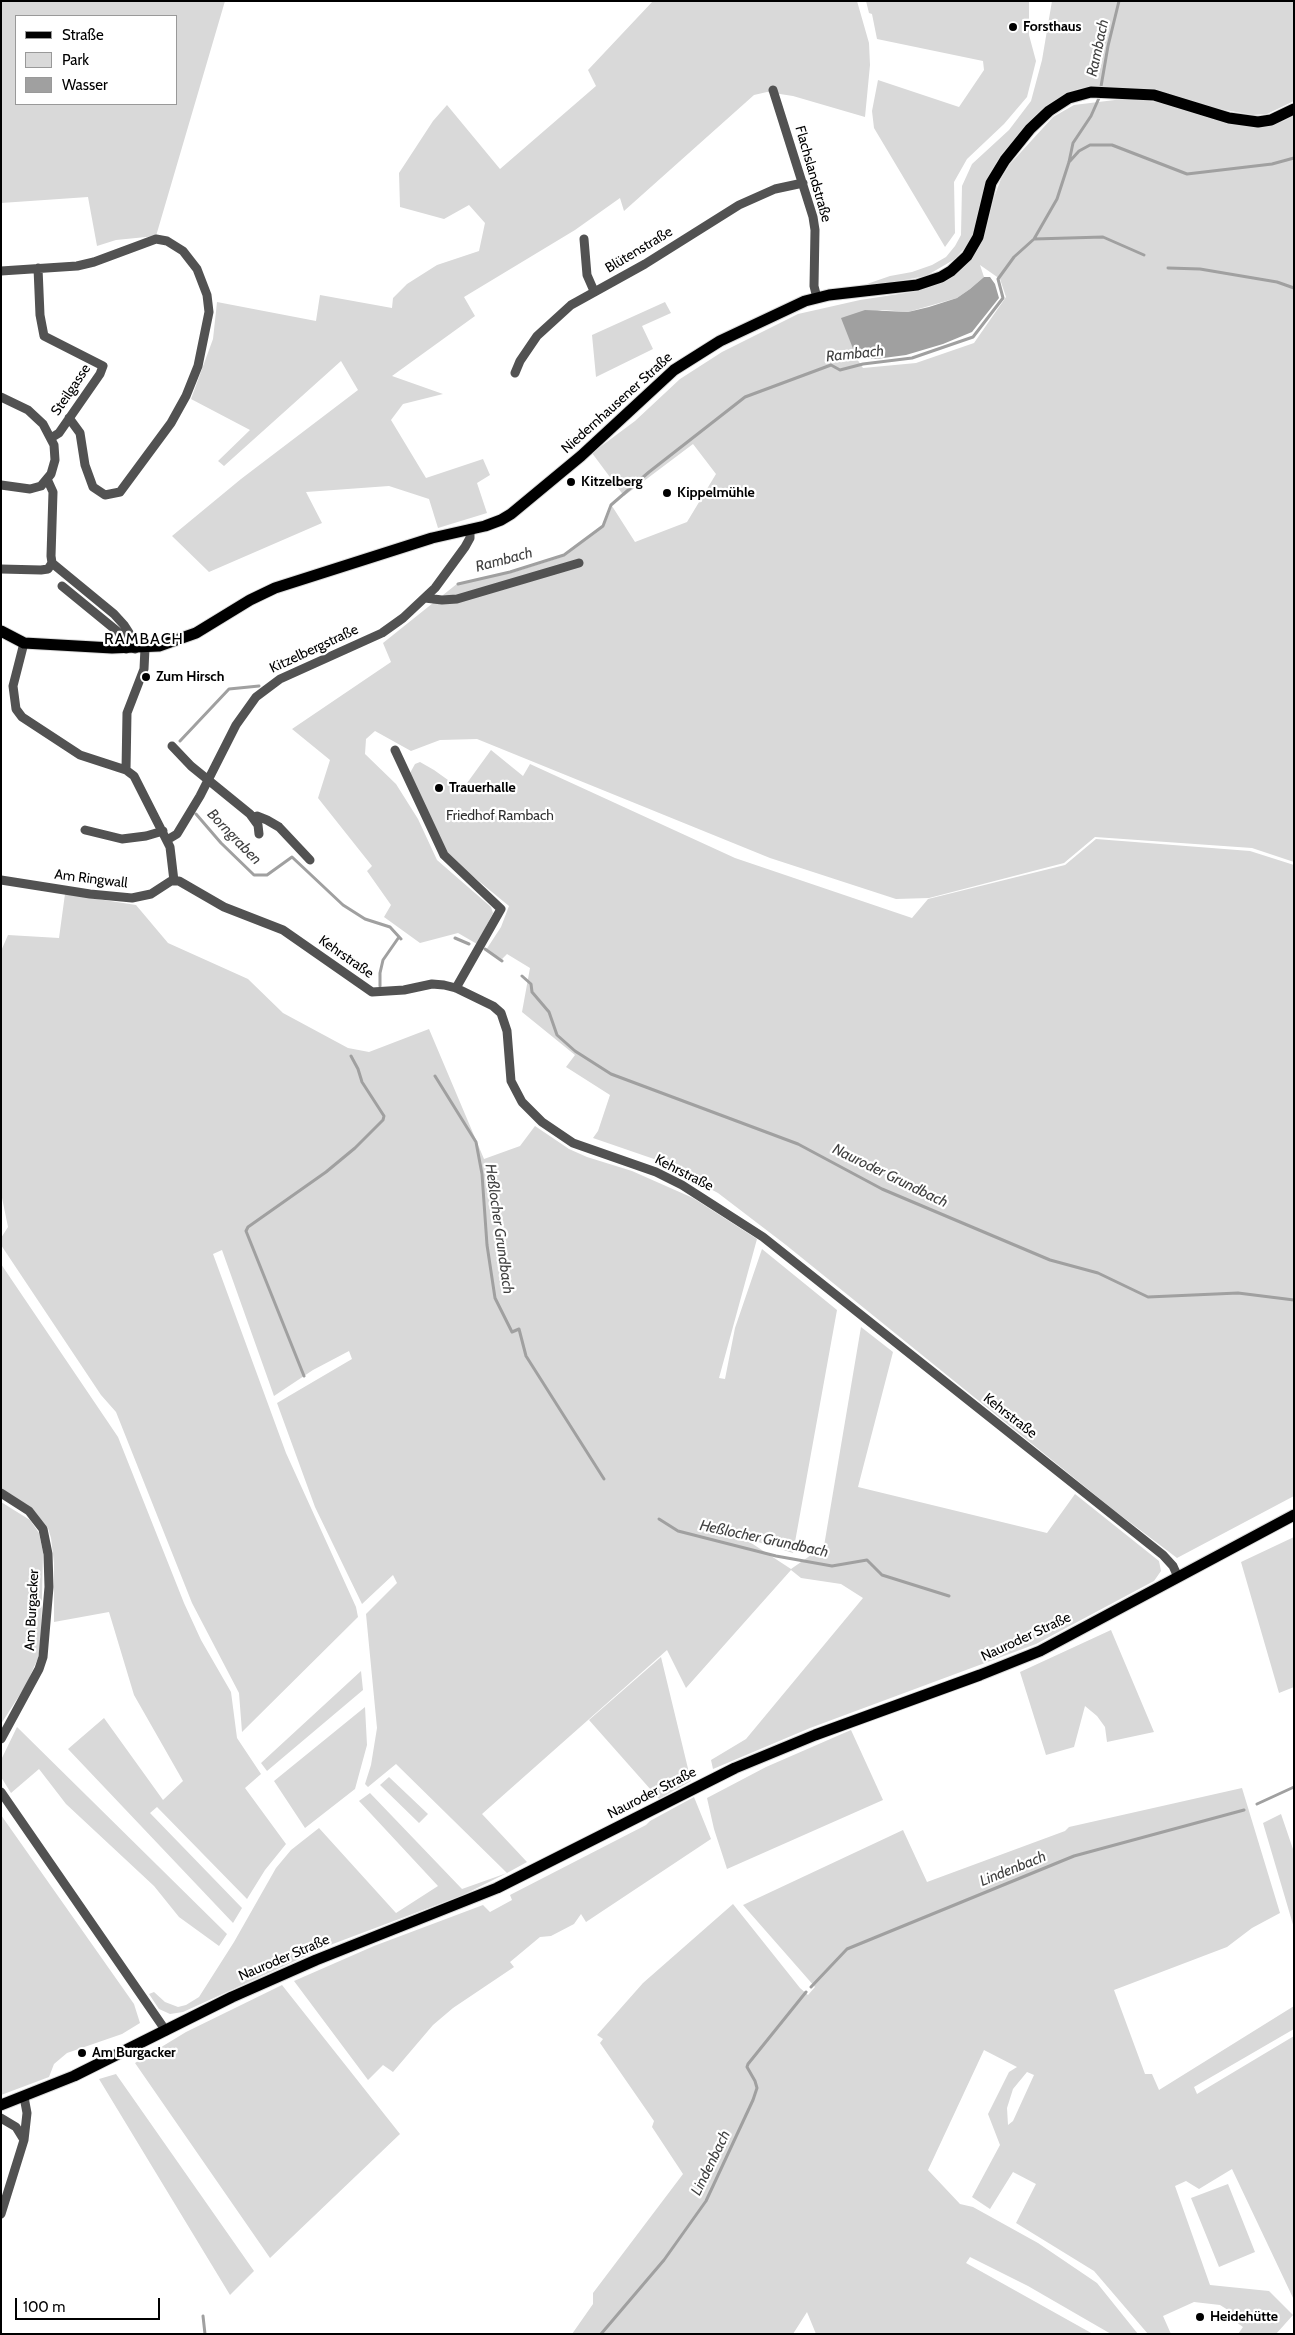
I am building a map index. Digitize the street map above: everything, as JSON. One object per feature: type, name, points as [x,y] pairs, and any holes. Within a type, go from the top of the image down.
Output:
[{"type":"main road","name":"Niedernhausener Straße","points":[[1,631],[24,643],[135,648],[185,638],[275,588],[432,538],[492,524],[511,514],[581,456],[687,360],[793,305],[817,298],[917,285],[941,277],[951,271],[967,256],[978,237],[991,183],[1005,160],[1030,128],[1049,111],[1069,98],[1093,92],[1138,94],[1172,99],[1244,121],[1258,122],[1271,120],[1294,109]]},
{"type":"main road","name":"Nauroder Straße","points":[[1,2105],[74,2076],[232,1997],[316,1960],[497,1888],[743,1765],[815,1735],[1040,1651],[1294,1516]]},
{"type":"street","name":"Flachslandstraße","points":[[773,90],[803,183],[815,230],[814,277],[817,298]]},
{"type":"street","name":"Blütenstraße","points":[[515,373],[528,348],[548,324],[571,304],[645,264],[745,202],[775,189],[803,183]]},
{"type":"street","points":[[584,239],[587,275],[594,291]]},
{"type":"street","points":[[1,271],[85,264],[156,240],[166,240],[183,251],[197,269],[207,295],[209,312],[204,344],[186,396],[160,440],[124,489],[115,494],[100,493],[90,483],[80,433],[69,418]]},
{"type":"street","name":"Steilgasse","points":[[38,268],[40,315],[44,336],[103,366],[100,374],[69,418],[58,433],[51,438]]},
{"type":"street","points":[[1,398],[28,410],[43,424],[51,438],[55,460],[48,480],[41,486],[30,489],[1,485]]},
{"type":"street","points":[[1,569],[41,570],[48,569],[52,563],[54,492],[48,480]]},
{"type":"street","name":"Kitzelbergstraße","points":[[167,840],[176,834],[209,780],[236,725],[262,691],[323,658],[382,633],[426,598],[465,547],[470,538],[470,529]]},
{"type":"street","points":[[52,563],[114,614],[124,625],[133,639],[144,669],[127,713],[126,770]]},
{"type":"street","points":[[426,598],[456,599],[580,563]]},
{"type":"street","points":[[62,586],[112,626],[124,640],[135,648]]},
{"type":"street","points":[[24,643],[14,686],[16,709],[22,716],[80,755],[126,770],[134,776],[167,840],[172,855],[174,881]]},
{"type":"street","points":[[172,746],[187,763],[253,817],[258,825],[259,834]]},
{"type":"street","points":[[395,750],[444,855],[502,909],[456,988]]},
{"type":"street","points":[[253,817],[261,818],[279,827],[310,860]]},
{"type":"street","points":[[85,830],[122,839],[163,832]]},
{"type":"street","name":"Am Ringwall","points":[[1,880],[90,894],[132,898],[152,894],[164,885],[174,881]]},
{"type":"street","name":"Kehrstraße","points":[[174,881],[184,884],[224,907],[283,930],[372,992],[404,990],[432,984],[456,988],[501,1013],[507,1031],[511,1081],[522,1102],[542,1122],[573,1143],[656,1172],[682,1185],[764,1237],[1163,1555],[1173,1566],[1178,1577]]},
{"type":"street","name":"Am Burgacker","points":[[1,1493],[30,1511],[43,1529],[48,1554],[49,1587],[44,1657],[40,1669],[1,1739]]},
{"type":"street","points":[[1,1792],[166,2031]]},
{"type":"street","points":[[1,2214],[24,2140],[27,2112],[24,2097]]},
{"type":"street","points":[[1,2118],[16,2127],[24,2140]]},
{"type":"green space","points":[[1,1],[225,1],[156,236],[116,240],[97,246],[88,197],[1,203]]},
{"type":"green space","points":[[653,1],[857,1],[869,43],[870,65],[865,117],[793,96],[767,92],[754,95],[624,211],[620,198],[575,230],[464,297],[475,316],[392,376],[443,394],[403,404],[391,420],[426,478],[483,459],[490,475],[477,483],[487,513],[438,528],[429,499],[389,486],[306,492],[322,523],[209,572],[172,536],[241,479],[358,390],[341,361],[224,466],[218,461],[250,430],[191,399],[213,339],[217,302],[316,321],[320,295],[392,308],[393,298],[407,284],[437,265],[479,251],[485,223],[469,205],[444,219],[400,207],[399,173],[433,121],[447,105],[500,169],[596,86],[588,70]]},
{"type":"green space","points":[[866,1],[1029,1],[1029,35],[1036,61],[1027,97],[1004,124],[967,159],[954,182],[955,233],[945,247],[874,128],[872,111],[878,80],[959,107],[984,70],[983,61],[877,39],[872,14],[869,13]]},
{"type":"green space","points":[[1052,1],[1294,1],[1294,101],[1267,114],[1253,115],[1208,107],[1157,92],[1108,87],[1081,88],[1067,93],[1046,107],[1027,125],[1000,156],[986,180],[973,234],[968,244],[955,259],[926,276],[865,287],[864,285],[890,276],[912,272],[932,265],[946,257],[955,246],[961,235],[962,186],[972,164],[1009,130],[1031,101],[1042,60]]},
{"type":"green space","points":[[1123,99],[1161,102],[1235,125],[1253,127],[1268,126],[1284,121],[1294,115],[1294,862],[1252,848],[1095,837],[1064,863],[929,898],[896,899],[770,858],[477,739],[440,740],[411,751],[375,731],[366,739],[365,754],[396,784],[418,819],[437,860],[491,907],[493,913],[477,944],[458,933],[420,943],[384,917],[391,905],[367,871],[372,866],[318,798],[330,760],[292,729],[391,662],[383,643],[458,583],[511,573],[565,556],[604,526],[612,506],[635,542],[687,522],[716,474],[693,444],[624,496],[592,453],[635,421],[680,379],[722,352],[798,314],[860,300],[918,291],[944,282],[963,267],[977,250],[986,230],[994,197],[1001,179],[1010,164],[1053,117],[1074,105]],"holes":[[[980,265],[1000,279],[1006,297],[974,343],[916,363],[863,368],[857,359],[842,318],[882,310],[908,312],[957,298],[984,277]]]},
{"type":"green space","points":[[665,302],[671,313],[642,326],[653,349],[596,377],[592,335]]},
{"type":"green space","name":"Friedhof Rambach","points":[[491,750],[523,776],[530,764],[735,858],[912,918],[928,899],[1065,865],[1096,839],[1250,851],[1294,865],[1294,1496],[1177,1558],[1115,1511],[786,1245],[718,1193],[654,1159],[593,1138],[598,1131],[610,1095],[566,1067],[575,1055],[522,1012],[530,968],[507,954],[502,959],[486,950],[501,927],[509,906],[447,855],[410,773],[415,764],[420,762],[462,790]]},
{"type":"green space","points":[[65,894],[136,905],[168,943],[248,979],[283,1013],[348,1048],[369,1052],[429,1029],[484,1159],[520,1146],[535,1126],[569,1149],[587,1157],[632,1171],[693,1198],[757,1239],[719,1378],[725,1379],[735,1328],[762,1249],[837,1310],[793,1553],[742,1537],[791,1569],[824,1546],[861,1327],[893,1352],[858,1487],[1047,1533],[1075,1494],[1159,1561],[1161,1571],[1154,1581],[1036,1644],[810,1728],[713,1769],[711,1760],[746,1739],[863,1598],[841,1584],[801,1578],[791,1570],[686,1688],[667,1650],[482,1814],[527,1862],[507,1873],[396,1764],[368,1787],[365,1784],[371,1765],[377,1728],[366,1614],[397,1583],[393,1575],[362,1604],[315,1507],[277,1403],[352,1359],[349,1351],[313,1370],[274,1396],[222,1250],[213,1254],[286,1453],[356,1607],[358,1617],[242,1732],[239,1693],[192,1603],[116,1412],[101,1395],[1,1245],[1,1238],[8,1227],[1,1193],[1,951],[8,935],[59,938]]},
{"type":"green space","points":[[1,1264],[118,1437],[184,1603],[201,1640],[231,1692],[237,1738],[261,1774],[245,1788],[286,1844],[265,1870],[247,1899],[157,1807],[150,1813],[242,1908],[233,1923],[68,1749],[104,1718],[163,1800],[183,1781],[134,1695],[109,1612],[54,1622],[54,1563],[48,1528],[33,1509],[1,1488]]},
{"type":"green space","points":[[1,1502],[30,1520],[39,1533],[43,1552],[41,1642],[38,1658],[26,1685],[1,1724]]},
{"type":"green space","points":[[1294,1537],[1294,1687],[1279,1693],[1241,1562]]},
{"type":"green space","points":[[1111,1630],[1154,1732],[1107,1742],[1105,1727],[1097,1716],[1085,1706],[1074,1747],[1046,1755],[1020,1672]]},
{"type":"green space","points":[[661,1657],[691,1781],[659,1799],[589,1720]]},
{"type":"green space","points":[[361,1671],[363,1690],[267,1771],[261,1763]]},
{"type":"green space","points":[[365,1707],[367,1745],[355,1789],[305,1828],[274,1781]]},
{"type":"green space","points":[[17,1727],[227,1934],[219,1946],[179,1917],[154,1886],[66,1804],[39,1769],[11,1793],[1,1777],[1,1760]]},
{"type":"green space","points":[[851,1730],[883,1800],[727,1869],[714,1829],[707,1798],[766,1767]]},
{"type":"green space","points":[[389,1777],[428,1814],[419,1823],[380,1785]]},
{"type":"green space","points":[[1242,1788],[1280,1913],[1252,1928],[1227,1947],[1114,1990],[1145,2074],[1152,2074],[1159,2090],[1294,2006],[1294,2029],[1194,2087],[1197,2094],[1294,2036],[1294,2300],[1232,2169],[1199,2189],[1186,2181],[1175,2186],[1210,2285],[1269,2291],[1293,2315],[1276,2334],[1238,2334],[1243,2327],[1236,2322],[1228,2310],[1220,2305],[1194,2302],[1163,2316],[1171,2334],[1148,2334],[1094,2271],[1016,2223],[1036,2184],[1013,2172],[990,2209],[972,2197],[1000,2145],[988,2114],[1009,2072],[1017,2067],[984,2050],[928,2170],[960,2204],[973,2207],[1038,2243],[1097,2283],[1138,2334],[1111,2334],[1028,2286],[970,2257],[966,2263],[1093,2334],[816,2334],[807,2312],[793,2334],[572,2334],[593,2304],[593,2293],[683,2174],[652,2127],[654,2121],[600,2043],[603,2039],[597,2035],[643,1983],[733,1904],[800,1988],[808,1995],[815,1987],[743,1905],[903,1830],[927,1882],[1065,1831],[1069,1827]],"holes":[[[1027,2072],[1034,2075],[1013,2121],[1008,2125],[1007,2108],[1013,2089]]]},
{"type":"green space","points":[[370,1793],[462,1889],[507,1873],[463,1895],[330,1945],[183,2012],[170,2014],[159,2009],[149,1994],[154,1992],[165,2002],[178,2007],[186,2005],[199,1997],[234,1942],[276,1868],[291,1850],[319,1828],[396,1913],[438,1886],[359,1801]]},
{"type":"green space","points":[[694,1797],[711,1839],[586,1922],[581,1914],[574,1924],[551,1936],[540,1937],[510,1962],[514,1967],[453,2008],[433,2025],[393,2072],[383,2065],[368,2080],[294,1981],[374,1946],[483,1905],[490,1912],[512,1900],[510,1895],[646,1825]]},
{"type":"green space","points":[[1281,1814],[1294,1852],[1294,1928],[1263,1823]]},
{"type":"green space","points":[[1,1815],[134,2004],[140,2023],[122,2034],[67,2053],[54,2064],[49,2077],[1,2095]]},
{"type":"green space","points":[[282,1985],[400,2134],[270,2258],[135,2063],[186,2032]]},
{"type":"green space","points":[[116,2074],[254,2271],[230,2295],[99,2079]]},
{"type":"green space","points":[[1228,2184],[1255,2252],[1219,2267],[1191,2198]]},
{"type":"water","points":[[984,277],[990,277],[995,284],[999,298],[972,332],[943,344],[906,355],[876,359],[857,359],[841,318],[865,310],[908,312],[929,307],[957,298]]},
{"type":"waterway","name":"Rambach","points":[[458,584],[510,572],[564,555],[603,526],[611,505],[649,472],[745,397],[831,365],[840,370],[863,364],[912,358],[973,337],[1003,298],[998,279],[1014,257],[1034,239],[1057,199],[1073,143],[1091,116],[1099,98],[1108,46],[1119,1]]},
{"type":"waterway","points":[[1070,161],[1079,151],[1090,145],[1112,145],[1187,174],[1272,164],[1294,158]]},
{"type":"waterway","points":[[1034,239],[1103,237],[1144,255]]},
{"type":"waterway","points":[[1168,268],[1200,269],[1277,282],[1294,288]]},
{"type":"waterway","name":"Rambach","points":[[180,741],[229,689],[259,686]]},
{"type":"waterway","name":"Borngraben","points":[[196,814],[221,843],[254,875],[267,875],[292,857],[343,905],[365,919],[390,927],[401,939]]},
{"type":"waterway","points":[[380,986],[383,960],[399,937]]},
{"type":"waterway","points":[[455,938],[469,944]]},
{"type":"waterway","points":[[485,949],[502,961]]},
{"type":"waterway","name":"Nauroder Grundbach","points":[[522,976],[531,984],[532,992],[549,1012],[557,1035],[575,1051],[611,1074],[798,1144],[882,1189],[1050,1260],[1098,1273],[1148,1297],[1238,1293],[1294,1300]]},
{"type":"waterway","points":[[304,1376],[246,1231],[248,1227],[326,1172],[355,1148],[383,1120],[384,1116],[362,1082],[351,1056]]},
{"type":"waterway","name":"Heßlocher Grundbach","points":[[435,1076],[476,1142],[482,1174],[487,1245],[495,1298],[512,1332],[519,1329],[526,1356],[604,1479]]},
{"type":"waterway","name":"Heßlocher Grundbach","points":[[659,1519],[678,1531],[776,1556],[832,1566],[867,1560],[882,1575],[949,1596]]},
{"type":"waterway","name":"Lindenbach","points":[[1257,1804],[1294,1787]]},
{"type":"waterway","name":"Lindenbach","points":[[811,1987],[847,1949],[1074,1856],[1244,1810]]},
{"type":"waterway","name":"Lindenbach","points":[[601,2334],[664,2260],[706,2201],[757,2088],[747,2067],[748,2064],[806,1992]]},
{"type":"waterway","points":[[203,2316],[205,2334]]},
{"type":"place","name":"Forsthaus","points":[[1013,27]]},
{"type":"place","name":"Kitzelberg","points":[[571,482]]},
{"type":"place","name":"Kippelmühle","points":[[667,493]]},
{"type":"place","name":"Zum Hirsch","points":[[146,677]]},
{"type":"place","name":"Trauerhalle","points":[[439,788]]},
{"type":"place","name":"Am Burgacker","points":[[82,2053]]},
{"type":"place","name":"Heidehütte","points":[[1200,2317]]},
{"type":"district","name":"RAMBACH","points":[[144,639]]}]
